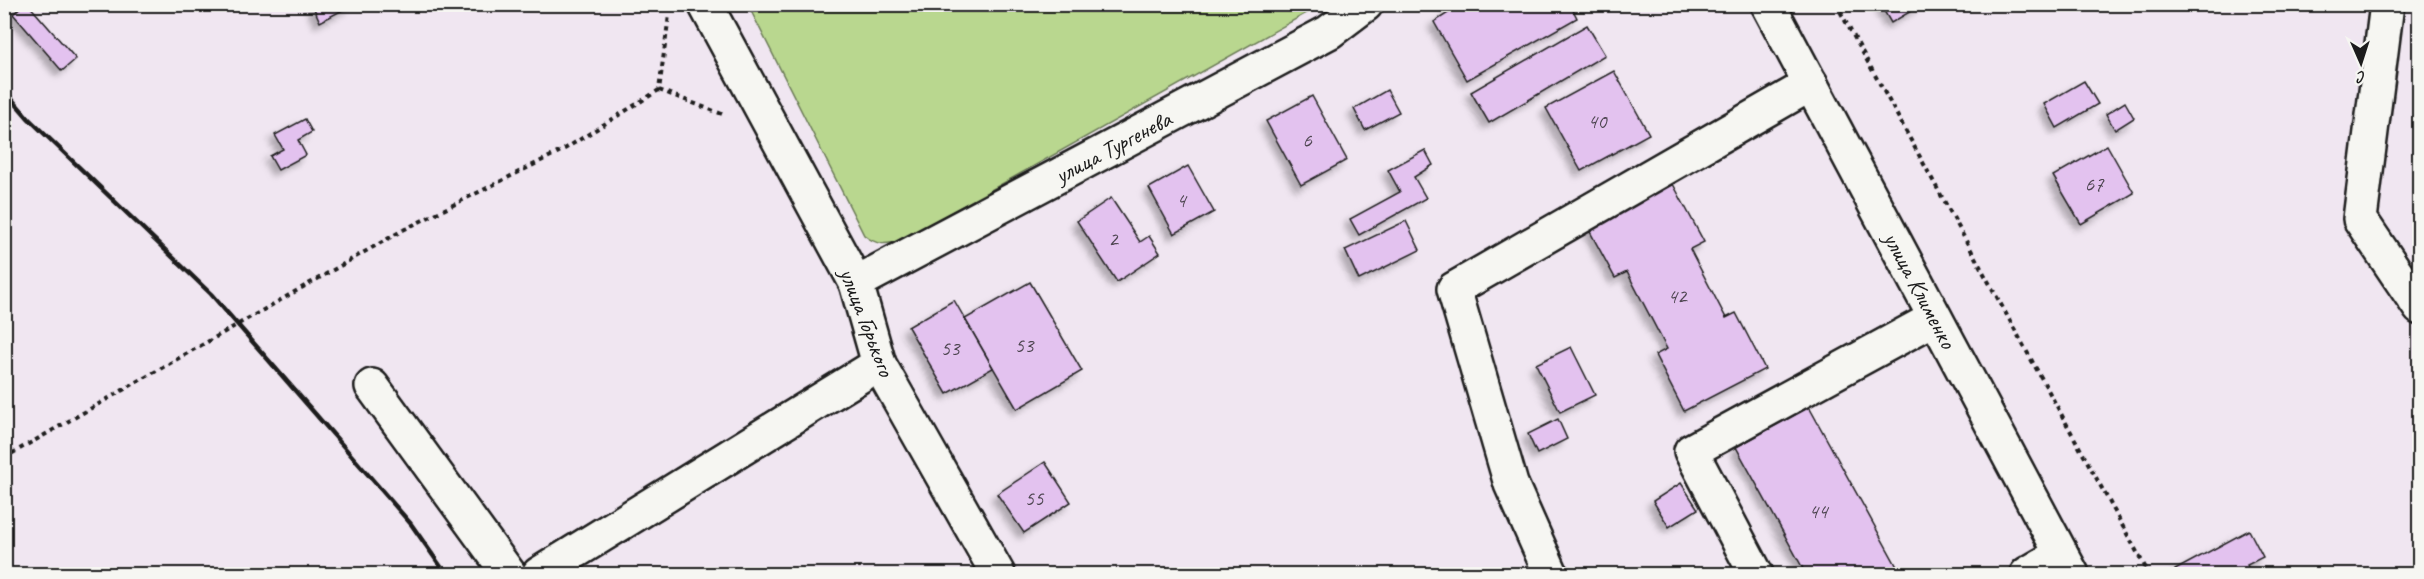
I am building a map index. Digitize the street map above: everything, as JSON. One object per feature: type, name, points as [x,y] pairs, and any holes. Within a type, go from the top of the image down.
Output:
[{"type":"street","name":"улица Горького","points":[[705,4],[856,283],[879,364],[998,574]]},
{"type":"street","name":"улица Тургенева","points":[[856,283],[1329,32],[1366,4]]},
{"type":"street","name":"улица Клименко","points":[[1768,4],[2067,564]]},
{"type":"street","points":[[2387,4],[2360,219],[2420,308]]},
{"type":"street","points":[[1551,574],[1510,484],[1454,289],[1811,84]]},
{"type":"street","points":[[1756,574],[1691,452],[1935,318]]},
{"type":"street","points":[[539,574],[879,364]]},
{"type":"street","points":[[372,386],[510,574]]},
{"type":"street","points":[[2027,574],[2067,564]]},
{"type":"path","points":[[659,90],[670,4]]},
{"type":"path","points":[[1836,4],[2149,574]]},
{"type":"path","points":[[659,90],[773,133]]},
{"type":"path","points":[[4,458],[403,230],[563,150],[659,90]]},
{"type":"green space","points":[[748,5],[1321,5],[900,241],[885,243],[873,241],[864,235]]},
{"type":"building","points":[[24,4],[28,4],[76,59],[62,71],[13,14]]},
{"type":"building","points":[[312,4],[354,4],[320,22]]},
{"type":"building","points":[[1462,4],[1570,4],[1577,18],[1467,80],[1434,22]]},
{"type":"building","points":[[1880,4],[1923,4],[1891,23]]},
{"type":"building","points":[[1587,25],[1605,55],[1489,123],[1471,92]]},
{"type":"building","points":[[1614,71],[1649,134],[1581,171],[1546,108]]},
{"type":"building","points":[[2084,81],[2098,104],[2057,128],[2044,104]]},
{"type":"building","points":[[1387,90],[1399,112],[1365,130],[1354,109]]},
{"type":"building","points":[[1312,96],[1347,160],[1301,185],[1266,121]]},
{"type":"building","points":[[2125,102],[2134,118],[2115,130],[2106,114]]},
{"type":"building","points":[[305,119],[312,132],[298,140],[306,155],[278,170],[270,156],[283,149],[275,135]]},
{"type":"building","points":[[2107,145],[2134,193],[2081,224],[2053,176]]},
{"type":"building","points":[[1425,150],[1433,165],[1414,177],[1426,198],[1359,235],[1350,219],[1400,192],[1388,170]]},
{"type":"building","points":[[1188,166],[1214,212],[1174,234],[1149,188]]},
{"type":"building","points":[[1673,184],[1704,242],[1690,249],[1726,318],[1736,313],[1765,369],[1684,411],[1655,355],[1667,349],[1627,272],[1615,278],[1588,228]]},
{"type":"building","points":[[1111,198],[1140,242],[1149,236],[1160,253],[1117,282],[1077,221]]},
{"type":"building","points":[[1406,221],[1420,250],[1359,280],[1345,250]]},
{"type":"building","points":[[1030,282],[1082,371],[1017,409],[965,319]]},
{"type":"building","points":[[954,300],[993,368],[947,394],[908,327]]},
{"type":"building","points":[[1571,347],[1595,395],[1560,412],[1536,364]]},
{"type":"building","points":[[1809,407],[1901,574],[1806,574],[1736,447]]},
{"type":"building","points":[[1558,419],[1567,439],[1537,454],[1528,434]]},
{"type":"building","points":[[1045,462],[1071,502],[1024,533],[997,494]]},
{"type":"building","points":[[1681,483],[1698,509],[1669,527],[1653,501]]},
{"type":"building","points":[[2249,530],[2263,557],[2247,565],[2252,574],[2178,574],[2175,570]]},
{"type":"railway","points":[[4,90],[29,119],[211,294],[411,524],[446,574]]}]
